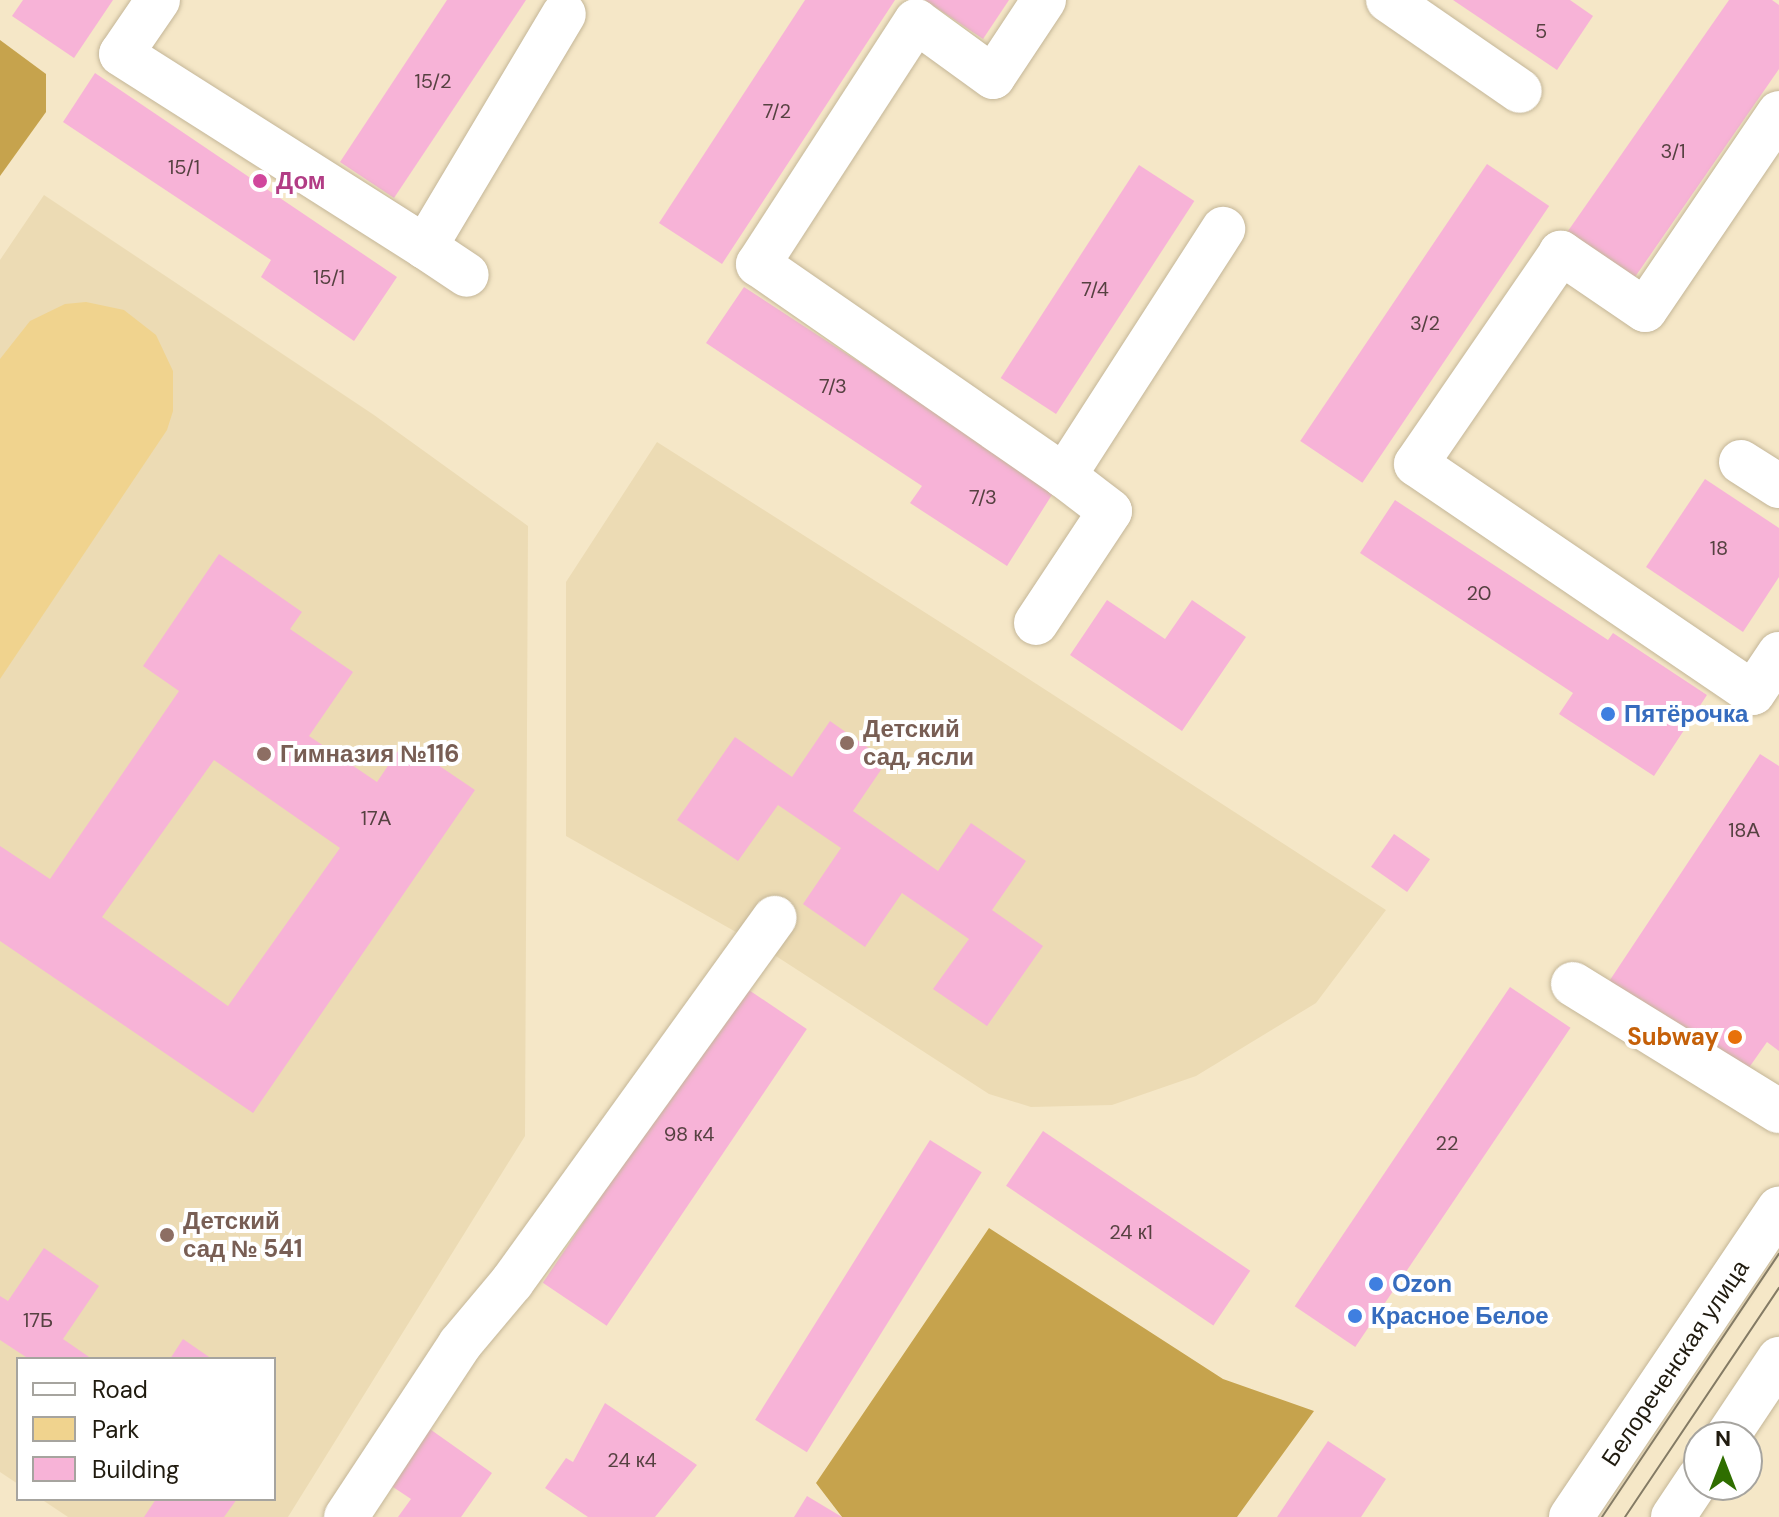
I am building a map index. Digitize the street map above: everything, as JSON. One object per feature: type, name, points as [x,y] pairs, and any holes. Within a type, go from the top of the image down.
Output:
[{"type":"street","points":[[158,0],[121,54],[467,275]]},
{"type":"street","points":[[1036,623],[1110,511],[758,264],[916,21],[993,77],[1044,0]]},
{"type":"street","points":[[1388,0],[1520,91]]},
{"type":"street","points":[[425,247],[564,14]]},
{"type":"street","points":[[1779,113],[1645,310],[1561,253],[1416,464],[1753,693],[1779,654]]},
{"type":"street","points":[[1064,476],[1223,229]]},
{"type":"street","points":[[1741,462],[1779,486]]},
{"type":"street","points":[[346,1517],[460,1344],[512,1282],[775,918]]},
{"type":"street","points":[[1573,984],[1779,1111]]},
{"type":"street","name":"Белореченская улица","points":[[1571,1517],[1779,1209]]},
{"type":"street","points":[[1738,1421],[1779,1359]]},
{"type":"shaded area","points":[[0,40],[46,74],[46,112],[0,176]]},
{"type":"shaded area","name":"Гимназия №116","points":[[44,195],[374,415],[528,526],[525,1136],[288,1517],[68,1517],[44,1501],[276,1501],[276,1357],[16,1357],[16,1483],[0,1472],[0,260]]},
{"type":"shaded area","name":"Детский сад, ясли","points":[[657,442],[1386,910],[1316,1003],[1196,1076],[1112,1105],[1031,1107],[989,1094],[759,945],[566,836],[566,582]]},
{"type":"shaded area","points":[[989,1228],[1223,1379],[1314,1411],[1237,1517],[842,1517],[816,1483]]},
{"type":"green space","points":[[86,302],[124,310],[156,335],[173,371],[173,411],[167,430],[0,679],[0,359],[30,321],[65,304]]},
{"type":"building","points":[[23,0],[113,0],[74,58],[12,16]]},
{"type":"building","points":[[447,0],[526,0],[394,198],[340,162]]},
{"type":"building","points":[[805,0],[895,0],[722,264],[659,223]]},
{"type":"building","points":[[925,0],[1009,0],[983,39]]},
{"type":"building","points":[[1453,0],[1570,0],[1593,16],[1557,70]]},
{"type":"building","points":[[1729,0],[1772,0],[1779,5],[1779,69],[1635,277],[1568,231]]},
{"type":"building","points":[[95,73],[397,277],[354,341],[261,277],[271,260],[63,122]]},
{"type":"building","points":[[1487,164],[1549,206],[1362,483],[1300,441]]},
{"type":"building","points":[[1139,165],[1194,201],[1056,414],[1001,378]]},
{"type":"building","points":[[744,287],[1055,490],[1007,566],[910,503],[922,486],[706,343]]},
{"type":"building","points":[[1705,479],[1779,528],[1779,577],[1743,632],[1646,567]]},
{"type":"building","points":[[1395,500],[1608,640],[1613,633],[1707,695],[1654,776],[1559,714],[1573,693],[1360,553]]},
{"type":"building","points":[[219,554],[302,612],[290,629],[353,672],[309,736],[377,782],[404,742],[475,790],[253,1113],[0,941],[0,846],[50,879],[179,691],[143,666]],"holes":[[[214,760],[340,848],[228,1006],[102,917]]]},
{"type":"building","points":[[1107,600],[1165,639],[1192,600],[1246,637],[1182,731],[1070,655]]},
{"type":"building","points":[[830,721],[887,761],[853,811],[938,871],[971,823],[1026,861],[992,910],[1043,946],[987,1026],[933,989],[969,939],[902,893],[865,947],[803,904],[841,848],[778,805],[738,861],[677,820],[735,737],[792,777]]},
{"type":"building","points":[[1760,754],[1779,766],[1779,1051],[1767,1042],[1748,1069],[1690,1029],[1686,1035],[1608,983]]},
{"type":"building","points":[[1394,834],[1430,859],[1407,892],[1371,867]]},
{"type":"building","points":[[743,986],[807,1029],[607,1326],[543,1283]]},
{"type":"building","points":[[1510,987],[1571,1028],[1355,1347],[1295,1306]]},
{"type":"building","points":[[1043,1131],[1250,1271],[1213,1326],[1006,1186]]},
{"type":"building","points":[[930,1140],[982,1172],[807,1452],[755,1420]]},
{"type":"building","points":[[44,1248],[99,1286],[63,1339],[89,1357],[26,1357],[0,1340],[0,1296],[8,1301]]},
{"type":"building","points":[[183,1339],[209,1357],[171,1357]]},
{"type":"building","points":[[605,1403],[697,1465],[655,1517],[588,1517],[545,1488],[566,1458],[573,1462]]},
{"type":"building","points":[[427,1427],[492,1473],[461,1517],[398,1517],[411,1499],[387,1483]]},
{"type":"building","points":[[1328,1441],[1386,1479],[1361,1517],[1277,1517]]},
{"type":"building","points":[[807,1496],[842,1517],[794,1517]]},
{"type":"building","points":[[155,1501],[236,1501],[224,1517],[144,1517]]},
{"type":"tram line","points":[[1602,1517],[1779,1254]]},
{"type":"tram line","points":[[1625,1517],[1779,1288]]},
{"type":"place","name":"Дом","points":[[260,181]]},
{"type":"place","name":"Пятёрочка","points":[[1608,714]]},
{"type":"place","name":"Детский сад, ясли","points":[[847,743]]},
{"type":"place","name":"Гимназия №116","points":[[264,754]]},
{"type":"place","name":"Subway","points":[[1735,1037]]},
{"type":"place","name":"Детский сад № 541","points":[[167,1235]]},
{"type":"place","name":"Ozon","points":[[1376,1284]]},
{"type":"place","name":"Красное Белое","points":[[1355,1316]]}]
